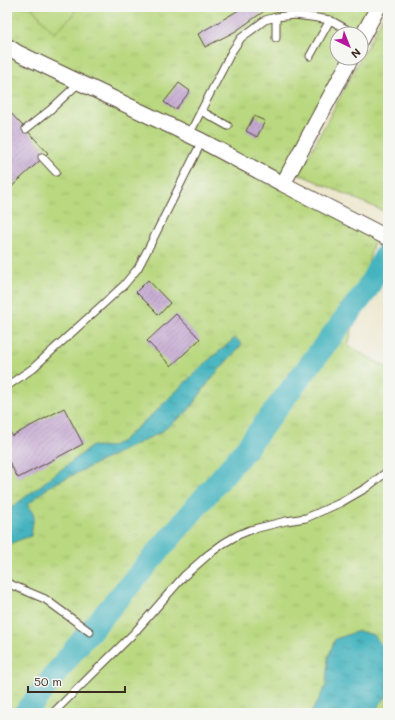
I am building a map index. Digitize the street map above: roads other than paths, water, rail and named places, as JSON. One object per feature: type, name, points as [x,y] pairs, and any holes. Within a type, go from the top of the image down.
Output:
[{"type":"street","points":[[367,26],[378,7]]},
{"type":"street","points":[[7,46],[18,53],[195,138],[382,235]]},
{"type":"street","points":[[283,184],[347,66]]},
{"type":"lane","points":[[7,385],[32,369],[124,285],[138,268],[149,247],[195,138],[201,111],[232,51],[242,38],[265,20],[276,17],[294,15],[330,20],[341,26]]},
{"type":"lane","points":[[276,17],[276,38]]},
{"type":"lane","points":[[310,56],[330,20]]},
{"type":"lane","points":[[26,129],[50,110],[80,82]]},
{"type":"lane","points":[[201,111],[228,126]]},
{"type":"lane","points":[[42,157],[56,172]]},
{"type":"lane","points":[[53,713],[134,632],[184,576],[228,540],[250,530],[286,521],[306,518],[340,504],[366,488],[388,471]]},
{"type":"lane","points":[[7,583],[45,599],[90,632]]},
{"type":"water","points":[[235,338],[242,344],[211,379],[188,411],[161,432],[50,486],[27,505],[34,515],[31,536],[7,545],[7,511],[92,446],[110,447],[122,441],[157,410],[204,364]]},
{"type":"water","points":[[359,631],[374,635],[388,654],[387,696],[378,706],[375,713],[311,713],[326,686],[328,658],[335,639]]},
{"type":"waterway","points":[[25,713],[74,650],[244,451],[366,291],[388,251]]}]
